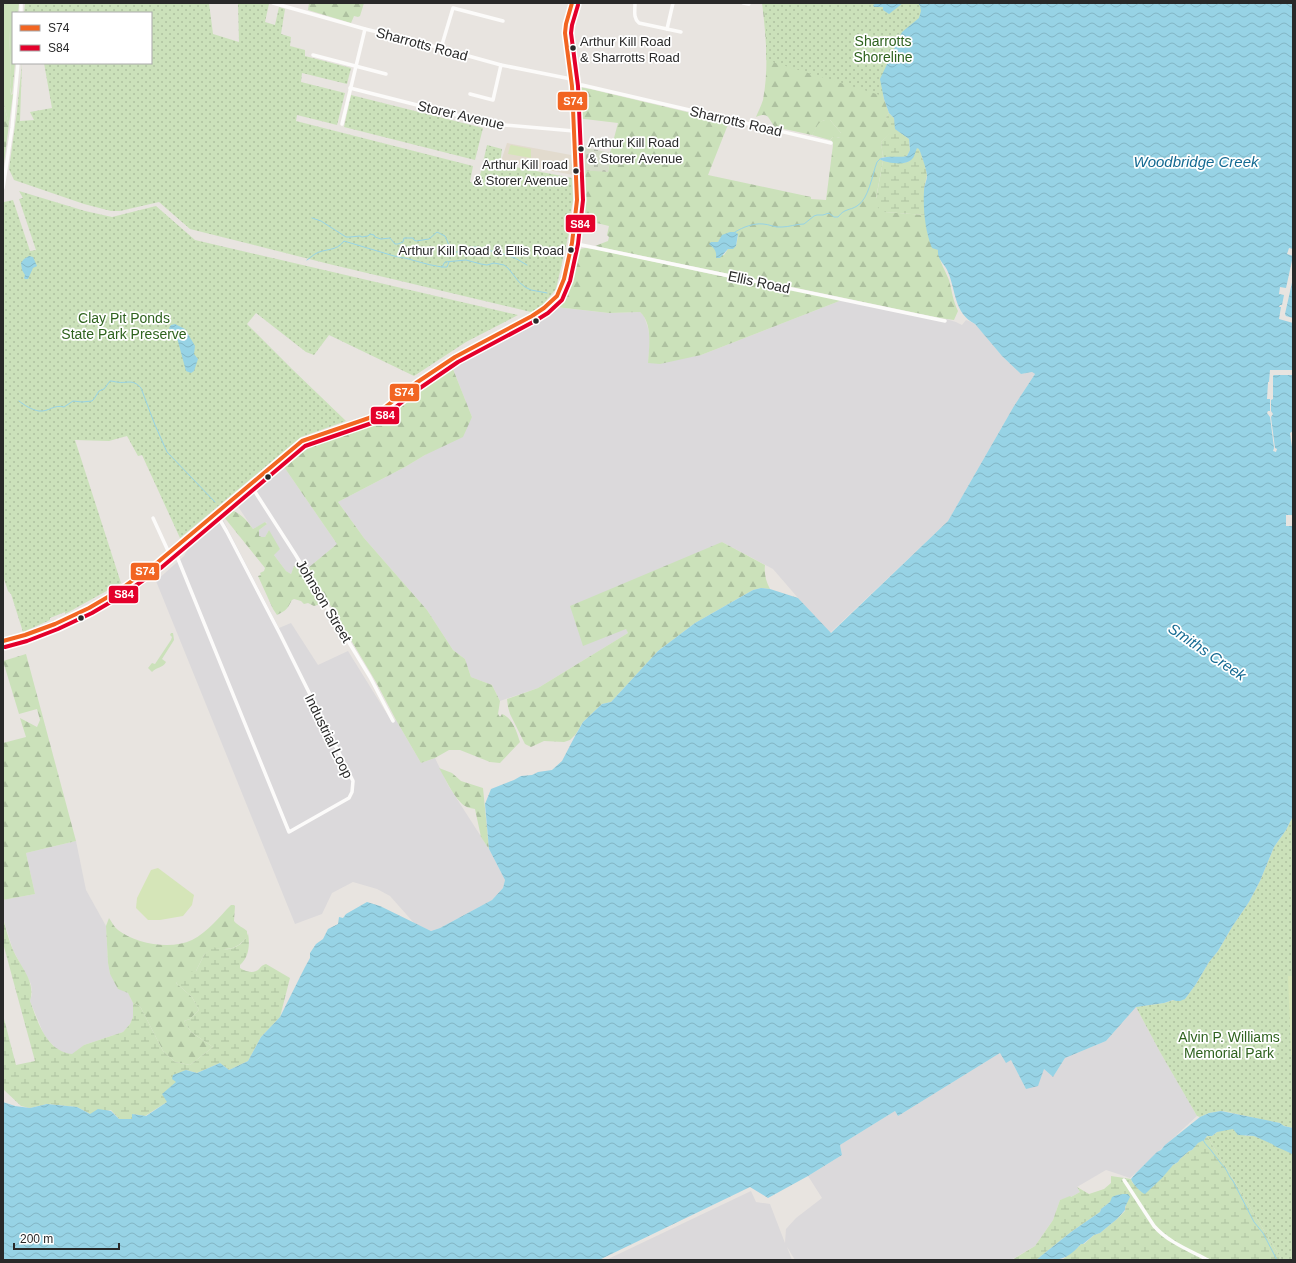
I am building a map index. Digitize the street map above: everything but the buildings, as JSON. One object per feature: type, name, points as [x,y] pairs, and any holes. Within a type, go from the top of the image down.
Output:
[{"type":"street","name":"Sharrotts Road","points":[[273,3],[501,65],[571,79]]},
{"type":"street","points":[[3,641],[38,630],[89,608],[133,581],[174,549],[302,441],[369,418],[455,356],[532,316],[544,308],[557,296],[567,270],[577,200],[572,86],[565,31],[572,3]]},
{"type":"street","points":[[635,3],[634,16],[639,23],[680,32]]},
{"type":"street","points":[[668,29],[673,3]]},
{"type":"street","points":[[743,3],[749,4]]},
{"type":"street","points":[[441,48],[453,8],[503,21]]},
{"type":"street","points":[[342,124],[365,29]]},
{"type":"street","points":[[313,55],[386,74]]},
{"type":"street","points":[[3,188],[13,121],[18,64]]},
{"type":"street","points":[[470,94],[493,100],[501,65]]},
{"type":"street","name":"Sharrotts Road","points":[[572,86],[582,85],[831,143]]},
{"type":"street","name":"Storer Avenue","points":[[350,88],[492,124],[574,131]]},
{"type":"street","name":"Ellis Road","points":[[572,243],[945,321]]},
{"type":"street","name":"Johnson Street","points":[[250,484],[287,540],[335,619],[370,678],[393,721]]},
{"type":"street","name":"Industrial Loop","points":[[174,549],[289,832],[348,798],[353,789],[353,781],[228,532],[216,513]]},
{"type":"street","points":[[153,518],[169,553]]},
{"type":"street","points":[[1124,1180],[1154,1226],[1160,1232],[1176,1244],[1208,1260]]},
{"type":"shaded area","points":[[507,143],[571,155],[573,175],[501,161]]},
{"type":"shaded area","points":[[842,300],[945,322],[946,319],[962,325],[966,320],[969,321],[975,324],[1002,356],[1021,374],[1032,372],[1035,374],[1014,406],[948,521],[830,633],[773,569],[722,542],[626,628],[628,633],[538,688],[500,701],[492,685],[471,677],[465,659],[453,650],[427,610],[364,538],[338,502],[425,455],[472,417],[451,364],[545,316],[555,307],[609,313],[640,312],[644,316],[650,339],[648,363],[701,355]]},
{"type":"shaded area","points":[[282,464],[337,544],[308,568],[294,566],[291,574],[286,571],[274,555],[269,530],[265,537],[259,536],[259,530],[267,524],[266,522],[253,529],[235,502]]},
{"type":"shaded area","points":[[221,516],[279,628],[291,623],[318,665],[348,651],[392,722],[396,720],[421,763],[435,758],[448,785],[489,849],[505,880],[503,888],[492,900],[440,928],[431,931],[414,923],[390,896],[377,889],[353,882],[332,893],[322,914],[295,924],[156,581],[184,556],[193,540]]},
{"type":"shaded area","points":[[76,841],[86,890],[106,926],[110,974],[128,993],[133,1003],[133,1017],[130,1024],[123,1032],[84,1045],[72,1055],[65,1054],[56,1048],[45,1037],[30,1001],[32,994],[31,984],[13,950],[4,921],[3,900],[35,894],[26,853]]},
{"type":"shaded area","points":[[1136,1007],[1197,1116],[1130,1178],[1106,1170],[1077,1187],[1080,1192],[1071,1197],[1060,1200],[1053,1220],[1035,1246],[1011,1260],[795,1260],[787,1247],[792,1260],[606,1260],[751,1191],[756,1202],[770,1204],[785,1243],[786,1229],[796,1218],[822,1198],[808,1176],[842,1155],[840,1145],[895,1111],[898,1116],[1000,1053],[1011,1060],[1026,1089],[1044,1069],[1053,1077],[1065,1058],[1106,1041]]},
{"type":"green space","points":[[4,3],[9,3],[10,87],[11,95],[13,94],[9,124],[3,101]]},
{"type":"green space","points":[[9,3],[19,3],[18,12],[12,12],[12,64],[15,64],[12,96],[10,87],[11,75]]},
{"type":"green space","points":[[25,3],[209,3],[213,34],[239,42],[238,3],[269,4],[265,22],[275,25],[279,7],[285,9],[281,34],[291,37],[290,46],[305,50],[305,56],[351,68],[347,84],[302,73],[301,82],[345,93],[337,125],[297,115],[296,121],[473,166],[470,182],[478,184],[487,145],[502,149],[500,164],[572,178],[573,200],[567,233],[569,233],[556,289],[541,307],[531,312],[190,229],[159,202],[120,211],[111,211],[84,204],[14,180],[9,169],[22,64],[20,121],[34,120],[30,112],[52,108],[44,64],[152,64],[152,12],[24,12]]},
{"type":"green space","points":[[309,3],[364,3],[360,16],[354,16],[351,23],[308,10]]},
{"type":"green space","points":[[762,3],[848,3],[880,79],[884,99],[889,113],[886,117],[893,130],[881,142],[883,157],[880,159],[883,161],[876,198],[885,212],[925,215],[931,245],[938,250],[958,311],[954,320],[595,246],[608,241],[609,237],[607,235],[609,226],[580,219],[582,196],[580,170],[608,171],[611,156],[610,153],[618,123],[576,118],[576,91],[578,87],[729,122],[708,175],[811,197],[811,199],[826,200],[833,145],[832,141],[830,140],[834,136],[839,138],[841,137],[841,133],[830,120],[820,122],[812,135],[775,127],[768,117],[764,115],[756,117],[763,100],[766,76],[766,39]],"holes":[[[738,236],[736,246],[728,249],[724,255],[717,254],[716,249],[711,242],[718,242],[721,238]]]},
{"type":"green space","name":"Sharrotts Shoreline","points":[[763,3],[986,3],[1001,72],[880,95],[766,60],[766,26]]},
{"type":"green space","points":[[351,95],[483,128],[475,160],[344,127]]},
{"type":"green space","points":[[3,101],[9,124],[3,171]]},
{"type":"green space","points":[[889,113],[894,118],[896,129],[909,139],[910,150],[907,156],[900,158],[883,157],[881,142],[892,130],[886,117]]},
{"type":"green space","points":[[901,116],[905,117],[915,129],[925,164],[927,175],[924,189],[925,215],[885,212],[878,208],[876,199],[883,161],[903,163],[910,161],[913,133],[905,128],[899,118]]},
{"type":"green space","points":[[828,119],[841,133],[841,138],[834,137],[830,140],[812,135],[819,122]]},
{"type":"green space","points":[[511,145],[531,149],[531,158],[508,154]]},
{"type":"green space","points":[[580,146],[610,153],[611,155],[608,172],[580,170]]},
{"type":"green space","name":"Clay Pit Ponds State Park Preserve","points":[[19,191],[85,211],[112,217],[156,206],[195,240],[518,315],[466,342],[414,376],[329,335],[314,355],[306,352],[256,313],[247,324],[346,421],[301,437],[180,538],[142,455],[138,456],[127,436],[109,441],[75,440],[121,583],[65,614],[65,612],[50,618],[50,620],[23,632],[11,594],[8,591],[3,576],[4,202],[13,200],[30,251],[36,250],[19,199],[23,198]]},
{"type":"green space","points":[[585,248],[842,300],[701,355],[660,364],[648,363],[649,329],[640,312],[609,313],[556,307],[553,305],[561,296],[567,284],[574,250]]},
{"type":"green space","points":[[451,364],[472,417],[463,437],[425,455],[338,502],[364,538],[427,610],[453,650],[465,659],[471,677],[492,685],[500,701],[498,714],[500,717],[502,714],[506,716],[512,722],[520,742],[500,763],[490,762],[460,750],[449,750],[435,758],[421,763],[376,682],[308,568],[337,544],[282,464],[282,462],[303,444],[359,428],[375,421]]},
{"type":"green space","points":[[229,509],[236,512],[248,522],[253,529],[265,522],[267,524],[259,530],[259,536],[265,537],[269,530],[280,549],[274,555],[286,571],[291,574],[294,566],[298,567],[320,604],[314,606],[308,603],[304,604],[301,601],[294,599],[283,612],[277,615],[258,576],[261,575],[260,573],[264,571],[265,568],[224,517],[223,513]]},
{"type":"green space","points":[[722,542],[765,565],[767,583],[770,589],[761,588],[753,590],[695,623],[658,651],[611,702],[602,704],[583,722],[576,734],[570,740],[564,742],[544,741],[531,747],[525,744],[510,714],[507,699],[538,688],[628,633],[626,629],[583,646],[570,606]]},
{"type":"green space","points":[[171,633],[173,633],[174,640],[162,659],[166,662],[152,672],[148,668],[152,663],[155,664],[171,640]]},
{"type":"green space","points":[[26,654],[76,841],[26,853],[35,894],[3,900],[3,743],[26,737],[20,718],[37,727],[40,720],[37,709],[19,714],[3,661]]},
{"type":"green space","points":[[439,768],[452,773],[461,781],[483,788],[489,849],[481,837],[475,809],[469,808],[461,803],[450,788]]},
{"type":"green space","name":"Alvin P. Williams Memorial Park","points":[[1293,816],[1293,1128],[1284,1126],[1280,1123],[1221,1111],[1209,1113],[1200,1117],[1197,1116],[1136,1007],[1185,999],[1249,902],[1260,881],[1274,847],[1286,830]]},
{"type":"green space","points":[[158,868],[194,895],[192,905],[183,916],[160,920],[148,920],[136,908],[137,898],[151,870]]},
{"type":"green space","points":[[231,905],[235,906],[234,921],[247,931],[247,937],[232,948],[213,948],[204,955],[196,971],[176,983],[192,997],[199,1010],[190,1019],[184,1021],[191,1032],[213,1047],[190,1065],[175,1062],[163,1051],[140,1006],[133,1003],[128,993],[118,989],[110,974],[106,926],[109,918],[118,930],[134,939],[154,944],[174,945],[184,943],[198,937],[208,929]]},
{"type":"green space","points":[[3,917],[13,950],[27,975],[31,987],[30,1001],[40,1026],[49,1041],[63,1052],[72,1054],[84,1045],[123,1032],[130,1024],[133,1017],[133,1003],[140,1006],[163,1051],[175,1062],[190,1065],[213,1047],[191,1032],[184,1021],[190,1019],[199,1010],[192,997],[176,983],[189,972],[196,971],[204,955],[213,947],[229,949],[235,947],[241,944],[248,933],[249,942],[247,955],[240,965],[240,968],[253,972],[266,964],[290,978],[280,1017],[261,1037],[248,1061],[229,1070],[220,1063],[197,1073],[186,1070],[177,1082],[167,1102],[145,1116],[132,1114],[132,1119],[119,1119],[111,1110],[90,1114],[77,1107],[47,1104],[30,1108],[21,1106],[3,1089],[3,1015],[16,1065],[35,1061],[3,943]]},
{"type":"green space","points":[[1288,976],[1293,976],[1293,1055],[1291,1055]]},
{"type":"green space","points":[[1233,1129],[1246,1136],[1254,1136],[1262,1139],[1293,1154],[1293,1260],[1282,1260],[1207,1136],[1212,1136],[1217,1132]]},
{"type":"green space","points":[[1207,1136],[1282,1260],[1062,1260],[1081,1244],[1084,1244],[1094,1235],[1100,1233],[1125,1211],[1126,1204],[1110,1202],[1101,1209],[1100,1212],[1071,1232],[1036,1260],[1012,1260],[1035,1246],[1053,1220],[1060,1200],[1070,1196],[1071,1197],[1080,1192],[1077,1187],[1089,1194],[1104,1189],[1111,1183],[1111,1176],[1131,1179],[1141,1191],[1152,1187],[1173,1165],[1192,1150],[1199,1141],[1204,1140]]},
{"type":"water","points":[[877,3],[903,3],[889,14],[883,10],[883,7],[874,7],[873,5]]},
{"type":"water","points":[[918,3],[1293,3],[1293,431],[1290,433],[1293,454],[1293,515],[1286,515],[1286,526],[1293,526],[1293,816],[1286,830],[1274,847],[1260,881],[1249,902],[1196,984],[1185,999],[1180,1001],[1173,1000],[1164,1003],[1136,1007],[1106,1041],[1065,1058],[1053,1077],[1044,1069],[1038,1086],[1026,1089],[1011,1060],[1006,1063],[1000,1053],[898,1116],[895,1111],[840,1145],[842,1155],[768,1198],[750,1187],[599,1260],[3,1260],[3,1102],[15,1106],[30,1108],[47,1104],[77,1107],[90,1114],[98,1109],[111,1111],[119,1119],[132,1119],[132,1114],[146,1116],[167,1102],[162,1094],[176,1082],[172,1079],[173,1075],[186,1070],[197,1073],[220,1063],[229,1070],[248,1061],[261,1037],[280,1017],[310,958],[310,953],[316,944],[323,939],[328,929],[338,924],[339,917],[343,918],[346,914],[367,902],[380,906],[431,931],[440,928],[492,900],[503,888],[505,880],[489,849],[485,804],[491,789],[521,776],[552,770],[562,761],[583,722],[602,704],[611,702],[658,651],[695,623],[753,590],[761,588],[770,589],[798,598],[831,633],[948,521],[1014,406],[1035,374],[1032,372],[1021,374],[1002,356],[975,324],[963,314],[959,308],[947,269],[940,259],[938,250],[932,248],[928,234],[924,205],[924,189],[927,175],[919,149],[917,148],[912,159],[904,163],[891,163],[879,159],[885,157],[907,156],[910,150],[909,139],[895,129],[894,118],[889,113],[884,99],[880,79],[902,32],[919,18],[921,11]]},
{"type":"water","points":[[735,232],[738,234],[736,246],[733,249],[728,249],[720,258],[716,258],[715,250],[709,244],[711,242],[718,242],[722,235]]},
{"type":"water","points":[[29,256],[33,257],[37,266],[33,268],[28,279],[25,279],[21,263]]},
{"type":"water","points":[[175,324],[185,329],[195,346],[194,354],[198,359],[194,371],[191,373],[186,371],[176,334],[169,328],[171,325]]},
{"type":"water","points":[[1221,1111],[1280,1123],[1284,1126],[1293,1128],[1293,1155],[1254,1136],[1238,1135],[1233,1129],[1217,1132],[1212,1136],[1207,1136],[1204,1140],[1198,1143],[1192,1150],[1173,1165],[1145,1194],[1137,1188],[1131,1179],[1157,1152],[1200,1117],[1209,1113]]},
{"type":"water","points":[[1128,1194],[1130,1197],[1125,1210],[1117,1219],[1100,1233],[1094,1235],[1081,1244],[1066,1257],[1056,1260],[1036,1260],[1071,1232],[1100,1212],[1101,1209],[1110,1202],[1112,1197]]},
{"type":"pier","points":[[1289,248],[1293,249],[1293,256],[1287,254]]},
{"type":"pier","points":[[1293,256],[1293,278],[1285,314],[1286,316],[1293,318],[1293,323],[1279,319],[1281,307],[1279,307],[1282,305],[1284,295],[1279,294],[1280,287],[1286,288]]},
{"type":"pier","points":[[1270,370],[1293,370],[1292,375],[1273,376],[1273,399],[1271,400],[1271,411],[1273,414],[1271,417],[1275,448],[1277,449],[1276,452],[1273,451],[1274,448],[1270,417],[1267,413],[1270,411],[1270,399],[1267,399]]},
{"type":"waterway","points":[[735,232],[756,224],[779,227],[804,224],[814,216],[829,213],[834,217],[838,217],[840,214],[861,203],[870,186],[877,162],[880,159]]},
{"type":"waterway","points":[[312,218],[321,221],[346,237],[362,237],[370,234],[381,239],[390,238],[395,244],[403,242],[404,238],[413,238],[416,241],[429,239],[437,232],[445,236],[453,252],[478,247],[515,258],[527,265]]},
{"type":"waterway","points":[[307,260],[319,252],[338,247],[344,241],[394,256],[442,267],[445,262],[466,260],[487,265],[494,263],[504,265],[525,287],[531,290],[547,293]]},
{"type":"waterway","points":[[442,267],[447,267],[449,262]]},
{"type":"waterway","points":[[19,401],[26,406],[43,411],[57,406],[64,407],[73,401],[92,401],[99,391],[104,389],[110,381],[135,383],[141,388],[167,452],[215,502]]},
{"type":"waterway","points":[[1203,1140],[1233,1181],[1254,1222],[1263,1233],[1277,1260]]},
{"type":"transit line","name":"S74","points":[[3,641],[55,624],[89,608],[118,591],[158,562],[302,441],[369,418],[416,383],[455,357],[532,316],[544,308],[557,296],[564,279],[572,243],[577,200],[572,86],[565,33],[572,3]]},
{"type":"transit line","name":"S84","points":[[5,647],[27,641],[58,629],[92,613],[121,596],[162,567],[305,446],[372,423],[383,417],[420,388],[458,362],[535,321],[548,313],[562,300],[570,281],[578,244],[583,200],[578,86],[571,33],[578,5]]},
{"type":"place","name":"Arthur Kill Road & Sharrotts Road","points":[[573,48]]},
{"type":"place","name":"Arthur Kill Road & Storer Avenue","points":[[581,149]]},
{"type":"place","name":"Arthur Kill road & Storer Avenue","points":[[576,171]]},
{"type":"place","name":"Arthur Kill Road & Ellis Road","points":[[571,250]]},
{"type":"water label","name":"Woodbridge Creek","points":[[1196,162]]},
{"type":"water label","name":"Smiths Creek","points":[[1207,652]]}]
